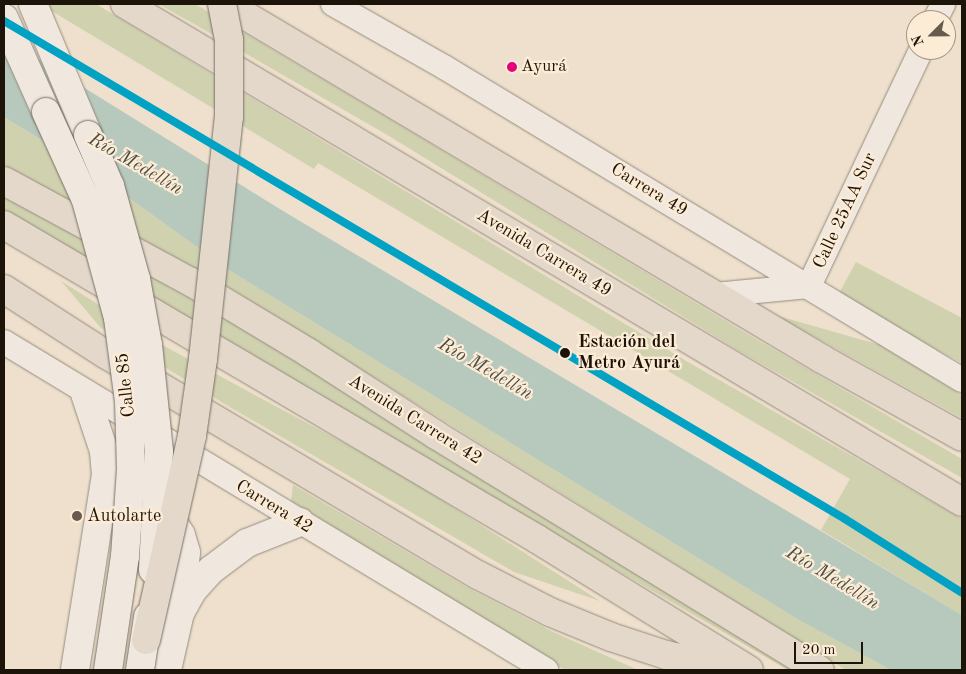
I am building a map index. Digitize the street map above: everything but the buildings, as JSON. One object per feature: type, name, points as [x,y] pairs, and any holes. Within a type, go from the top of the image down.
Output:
[{"type":"highway","name":"Avenida Carrera 49","points":[[125,4],[962,502]]},
{"type":"highway","points":[[146,640],[192,436],[204,359],[229,117],[229,40],[222,4]]},
{"type":"highway","points":[[226,4],[715,295],[962,437]]},
{"type":"highway","name":"Avenida Carrera 42","points":[[4,181],[191,282],[820,670]]},
{"type":"highway","points":[[4,225],[537,539],[749,670]]},
{"type":"highway","points":[[4,288],[107,355],[478,575],[550,612],[612,637],[666,654],[737,670]]},
{"type":"main road","name":"Calle 85","points":[[33,4],[110,186],[136,279],[155,400],[159,451],[157,522],[146,640],[140,670]]},
{"type":"main road","name":"Calle 85","points":[[4,18],[88,209],[118,318],[129,401],[131,469],[125,556],[108,670]]},
{"type":"main road","points":[[75,670],[105,489],[104,451],[85,394]]},
{"type":"main road","points":[[98,527],[111,510],[123,504],[149,505],[169,516],[181,535],[186,552],[180,613],[167,670]]},
{"type":"main road","points":[[180,613],[193,590],[226,556],[261,536],[300,522]]},
{"type":"street","name":"Carrera 49","points":[[333,4],[810,286],[962,380]]},
{"type":"street","name":"Calle 25AA Sur","points":[[715,295],[810,286],[916,60]]},
{"type":"street","name":"Carrera 42","points":[[4,342],[85,394],[546,670]]},
{"type":"green space","points":[[40,4],[96,4],[688,362],[962,519],[962,615],[821,530],[850,479],[318,163],[314,169]]},
{"type":"green space","points":[[159,4],[195,4],[749,335],[962,459],[962,478],[741,352],[384,133]]},
{"type":"green space","points":[[4,117],[87,168],[232,272],[799,620],[891,670],[846,670],[228,287],[4,165]]},
{"type":"green space","points":[[4,197],[238,324],[317,371],[409,435],[809,670],[788,670],[37,231],[4,211]]},
{"type":"green space","points":[[856,262],[962,318],[962,363],[837,297]]},
{"type":"green space","points":[[61,281],[166,347],[396,471],[600,601],[514,572],[223,403],[101,328]]},
{"type":"green space","points":[[775,315],[880,345],[962,395],[962,418]]},
{"type":"green space","points":[[293,485],[468,588],[551,631],[638,670],[565,670],[291,501]]},
{"type":"water","name":"Río Medellín","points":[[4,38],[288,214],[962,615],[962,670],[891,670],[799,620],[232,272],[87,168],[4,117]]},
{"type":"transit line","points":[[4,21],[845,519],[962,593]]},
{"type":"place","name":"Ayurá","points":[[512,67]]},
{"type":"place","name":"Estación del Metro Ayurá","points":[[565,353]]},
{"type":"place","name":"Autolarte","points":[[77,516]]}]
